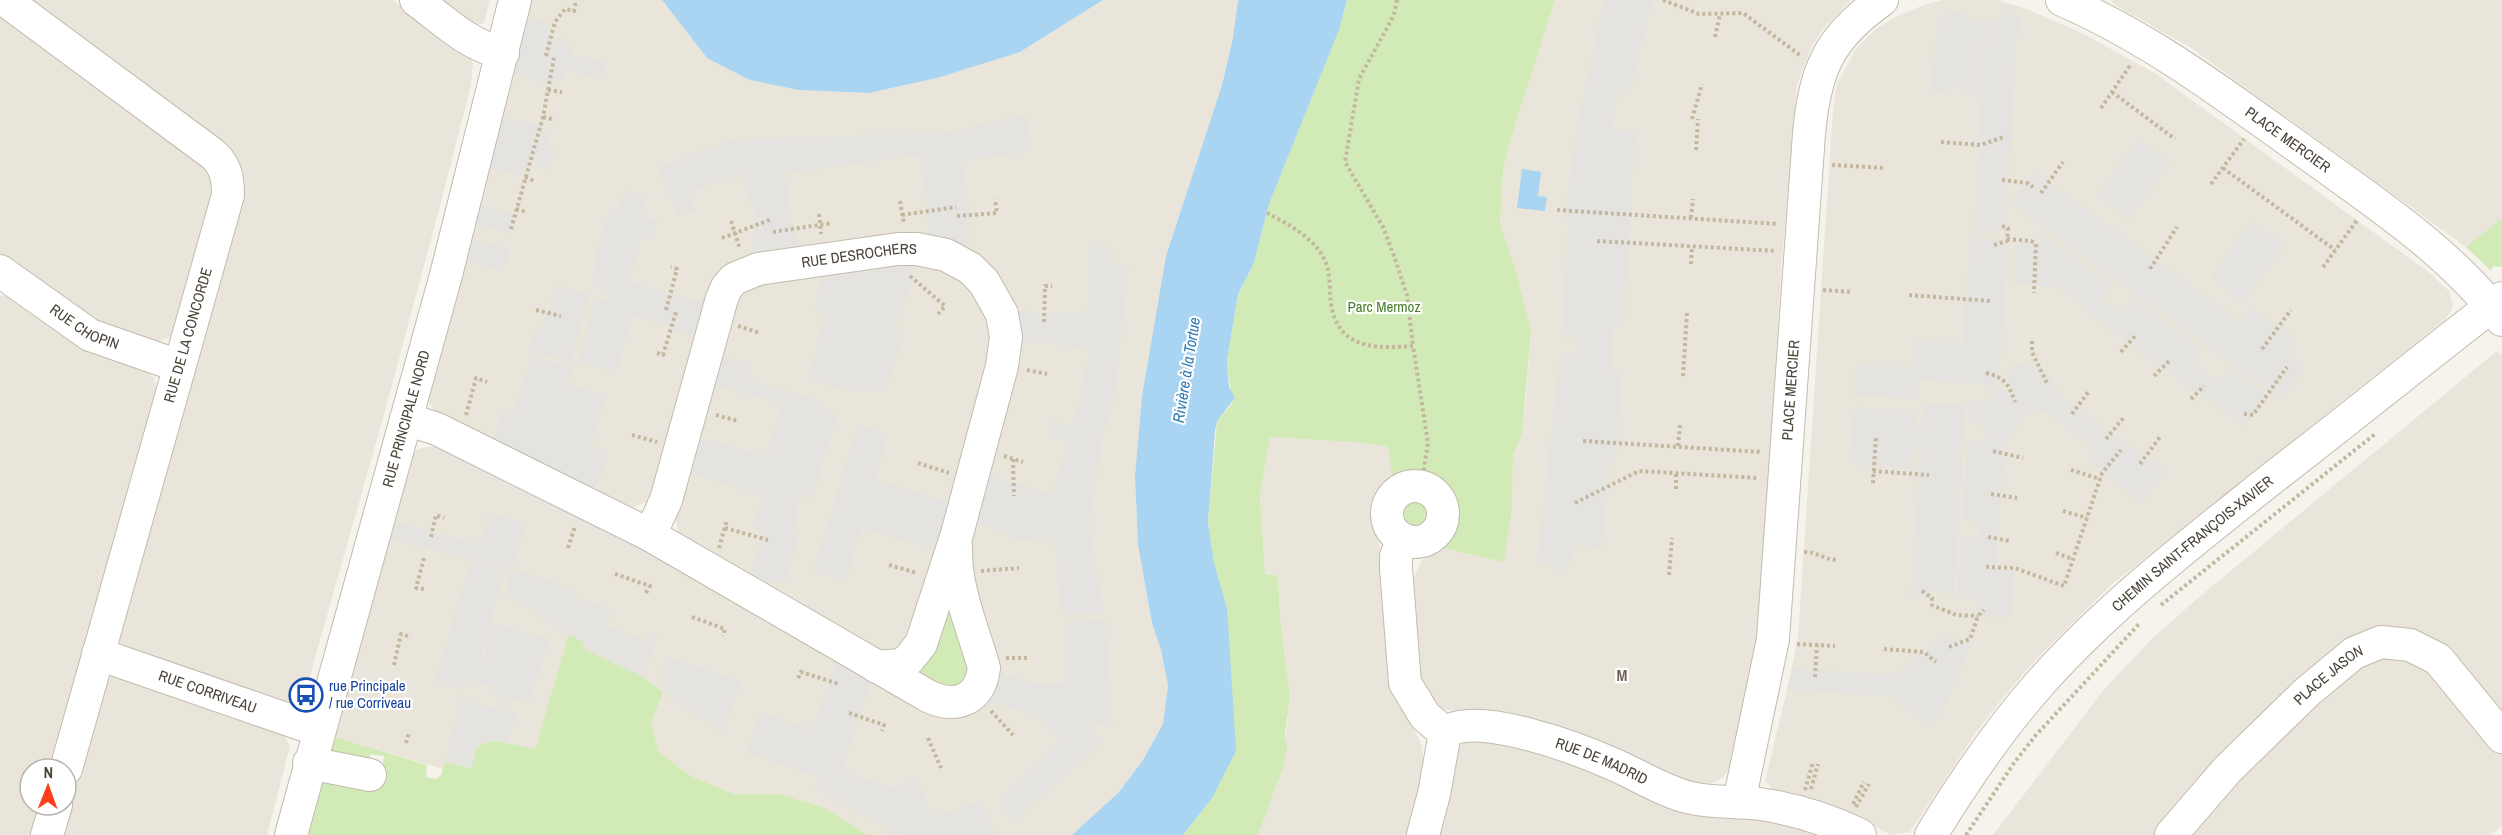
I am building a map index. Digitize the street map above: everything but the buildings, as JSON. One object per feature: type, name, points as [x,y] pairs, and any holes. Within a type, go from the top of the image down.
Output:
[{"type":"street","name":"RUE DE LA CONCORDE","points":[[4,0],[223,164],[227,173],[228,195],[69,757]]},
{"type":"street","points":[[416,0],[473,42],[483,48],[503,53]]},
{"type":"street","name":"RUE PRINCIPALE NORD","points":[[291,835],[318,730],[406,419],[515,0]]},
{"type":"street","name":"PLACE MERCIER","points":[[1738,802],[1773,639],[1811,110],[1820,70],[1829,52],[1842,33],[1881,0]]},
{"type":"street","name":"PLACE MERCIER","points":[[2075,3],[2151,45],[2198,75],[2429,244],[2498,308]]},
{"type":"street","name":"RUE DESROCHERS","points":[[650,535],[666,500],[727,287],[734,279],[758,269],[898,249],[917,249],[946,255],[970,268],[984,282],[1002,314],[1005,333],[1002,366],[957,534],[921,644],[901,665],[877,667]]},
{"type":"street","name":"RUE CHOPIN","points":[[0,271],[90,334],[179,366]]},
{"type":"street","name":"CHEMIN SAINT-FRANÇOIS-XAVIER","points":[[1931,835],[2005,724],[2042,680],[2092,629],[2215,524],[2498,308]]},
{"type":"street","points":[[406,419],[428,425],[650,535],[877,667],[942,702],[953,704],[964,700],[974,692]]},
{"type":"street","points":[[1421,486],[1437,496],[1443,513],[1442,523],[1431,537],[1412,542],[1403,539],[1390,527],[1387,509],[1390,501],[1403,488],[1421,486]]},
{"type":"street","name":"RUE DESROCHERS","points":[[957,534],[957,572],[969,622],[984,668],[982,681],[974,692]]},
{"type":"street","points":[[1403,539],[1395,568],[1405,683],[1425,716],[1445,732],[1434,794],[1423,835]]},
{"type":"street","name":"PLACE JASON","points":[[2171,835],[2227,770],[2307,692],[2354,653],[2381,642],[2410,645],[2438,659],[2502,737]]},
{"type":"street","name":"RUE CORRIVEAU","points":[[98,654],[318,730]]},
{"type":"street","name":"RUE DE MADRID","points":[[1445,732],[1459,726],[1476,724],[1510,730],[1590,754],[1681,795],[1702,800],[1738,802],[1792,811],[1827,821],[1860,835]]},
{"type":"street","points":[[309,764],[370,775]]},
{"type":"street","points":[[46,835],[52,817]]},
{"type":"path","points":[[546,56],[555,22],[564,9],[574,11],[576,0]]},
{"type":"path","points":[[1397,0],[1394,15],[1359,79],[1346,162],[1383,227],[1407,295],[1428,443],[1421,486]]},
{"type":"path","points":[[1663,0],[1699,14],[1743,13],[1820,70]]},
{"type":"path","points":[[1715,37],[1720,14]]},
{"type":"path","points":[[511,229],[543,117],[554,58]]},
{"type":"path","points":[[2101,108],[2135,59]]},
{"type":"path","points":[[1692,118],[1702,84]]},
{"type":"path","points":[[548,90],[562,92]]},
{"type":"path","points":[[2112,92],[2175,139]]},
{"type":"path","points":[[543,117],[555,120]]},
{"type":"path","points":[[1696,150],[1698,119]]},
{"type":"path","points":[[2211,184],[2247,135]]},
{"type":"path","points":[[1941,142],[1980,145],[2004,136]]},
{"type":"path","points":[[2041,192],[2063,162]]},
{"type":"path","points":[[1826,164],[1885,168]]},
{"type":"path","points":[[2223,168],[2335,250]]},
{"type":"path","points":[[525,177],[536,182]]},
{"type":"path","points":[[2002,180],[2027,183],[2033,187]]},
{"type":"path","points":[[957,216],[997,213],[995,199]]},
{"type":"path","points":[[1691,218],[1693,199]]},
{"type":"path","points":[[902,215],[956,207]]},
{"type":"path","points":[[516,209],[527,212]]},
{"type":"path","points":[[1557,210],[1691,218],[1802,239]]},
{"type":"path","points":[[1267,213],[1311,241],[1326,262],[1333,313],[1344,334],[1359,344],[1378,348],[1413,346]]},
{"type":"path","points":[[2323,267],[2359,218]]},
{"type":"path","points":[[722,238],[772,219]]},
{"type":"path","points":[[773,232],[832,223]]},
{"type":"path","points":[[2000,225],[2008,228],[2007,239]]},
{"type":"path","points":[[2150,268],[2177,227]]},
{"type":"path","points":[[1597,241],[1692,246],[1802,239]]},
{"type":"path","points":[[1994,245],[2007,241],[2007,239],[2031,241],[2036,244],[2034,293]]},
{"type":"path","points":[[1691,264],[1692,246]]},
{"type":"path","points":[[666,310],[677,268],[671,267]]},
{"type":"path","points":[[905,271],[945,306],[938,314]]},
{"type":"path","points":[[1044,322],[1045,286],[1052,286]]},
{"type":"path","points":[[1818,290],[1852,292]]},
{"type":"path","points":[[1909,295],[1990,301]]},
{"type":"path","points":[[536,310],[561,316]]},
{"type":"path","points":[[2262,349],[2291,310]]},
{"type":"path","points":[[657,353],[663,355],[676,312]]},
{"type":"path","points":[[1683,376],[1687,313]]},
{"type":"path","points":[[2121,352],[2135,336]]},
{"type":"path","points":[[2032,340],[2032,352],[2047,383]]},
{"type":"path","points":[[2154,376],[2169,361]]},
{"type":"path","points":[[2244,414],[2253,415],[2287,367]]},
{"type":"path","points":[[1986,373],[2000,376],[2009,386],[2015,402]]},
{"type":"path","points":[[459,440],[476,378],[487,382]]},
{"type":"path","points":[[2191,399],[2204,386]]},
{"type":"path","points":[[2072,414],[2089,391]]},
{"type":"path","points":[[2106,439],[2126,416]]},
{"type":"path","points":[[1678,446],[1680,425]]},
{"type":"path","name":"CHEMIN SAINT-FRANÇOIS-XAVIER","points":[[2154,611],[2377,432]]},
{"type":"path","points":[[1873,483],[1876,437]]},
{"type":"path","points":[[2140,464],[2160,437]]},
{"type":"path","points":[[1583,441],[1678,446],[1787,467]]},
{"type":"path","points":[[1986,567],[2015,568],[2064,586],[2102,473],[2121,450]]},
{"type":"path","points":[[1993,451],[2024,458]]},
{"type":"path","points":[[1013,459],[1014,496]]},
{"type":"path","points":[[1575,503],[1630,474],[1648,470],[1676,472],[1787,467]]},
{"type":"path","points":[[2071,470],[2100,479]]},
{"type":"path","points":[[1874,471],[1929,475]]},
{"type":"path","points":[[1676,472],[1676,489]]},
{"type":"path","points":[[1990,494],[2017,498]]},
{"type":"path","points":[[2063,511],[2087,518]]},
{"type":"path","points":[[431,537],[436,515],[444,518]]},
{"type":"path","points":[[725,528],[768,540]]},
{"type":"path","points":[[1988,537],[2010,541]]},
{"type":"path","points":[[1670,575],[1672,538]]},
{"type":"path","points":[[1801,552],[1816,553],[1824,559],[1837,560]]},
{"type":"path","points":[[2056,553],[2073,559]]},
{"type":"path","points":[[424,558],[416,588],[424,590]]},
{"type":"path","points":[[957,572],[1019,568]]},
{"type":"path","points":[[615,574],[650,586],[646,593]]},
{"type":"path","points":[[1922,591],[1932,598],[1932,605],[1956,615],[1978,616]]},
{"type":"path","points":[[1949,647],[1970,639],[1978,616],[1984,610]]},
{"type":"path","points":[[692,617],[725,629],[723,636]]},
{"type":"path","name":"CHEMIN SAINT-FRANÇOIS-XAVIER","points":[[1966,835],[2013,763],[2036,735],[2146,617]]},
{"type":"path","points":[[394,665],[401,634],[411,637]]},
{"type":"path","points":[[1793,644],[1835,646]]},
{"type":"path","points":[[1815,677],[1817,645]]},
{"type":"path","points":[[1884,649],[1923,652],[1936,662]]},
{"type":"path","points":[[798,678],[801,672],[838,684]]},
{"type":"path","points":[[974,692],[1013,735]]},
{"type":"path","points":[[849,713],[884,725],[882,731]]},
{"type":"path","points":[[406,743],[409,733]]},
{"type":"path","points":[[928,738],[941,768]]},
{"type":"path","points":[[1804,795],[1812,762]]},
{"type":"path","points":[[1809,798],[1818,764]]},
{"type":"path","points":[[1867,783],[1855,809],[1852,811],[1851,807],[1867,783]]},
{"type":"shaded area","points":[[24,0],[392,0],[469,56],[473,63],[471,85],[385,411],[303,700],[293,708],[126,650],[116,636],[239,199]]},
{"type":"shaded area","points":[[440,0],[490,0],[484,23],[476,25]]},
{"type":"shaded area","points":[[529,0],[662,0],[707,58],[799,90],[869,93],[937,78],[1020,52],[1103,0],[1238,0],[1233,38],[1222,85],[1166,256],[1142,396],[1135,476],[1138,545],[1152,623],[1161,650],[1168,685],[1163,724],[1143,760],[1119,792],[1072,835],[868,835],[825,808],[780,794],[734,794],[689,775],[659,752],[651,723],[569,635],[535,749],[495,740],[445,762],[443,769],[332,736],[410,459],[417,450],[425,447],[438,446],[572,508],[925,708],[976,607],[971,555],[972,536],[1015,361],[969,253],[751,258],[655,492],[646,502],[634,507],[624,507],[448,419],[435,411],[429,403],[427,396],[514,75]]},
{"type":"shaded area","points":[[1555,0],[1851,0],[1823,29],[1811,48],[1797,85],[1782,258],[1759,625],[1753,665],[1728,771],[1722,778],[1705,786],[1685,782],[1615,748],[1499,712],[1448,710],[1436,705],[1417,681],[1410,592],[1414,576],[1422,561],[1437,547],[1504,562],[1512,510],[1513,455],[1522,435],[1531,332],[1516,271],[1500,224],[1503,171],[1508,148]]},
{"type":"shaded area","points":[[1604,0],[1653,0],[1631,89],[1619,87],[1612,128],[1635,132],[1624,327],[1613,327],[1610,372],[1621,374],[1616,459],[1610,461],[1601,548],[1577,546],[1565,572],[1537,563],[1560,354],[1576,354],[1577,338],[1562,337],[1568,223],[1564,221],[1576,130]]},
{"type":"shaded area","points":[[1942,0],[1997,0],[2027,9],[2080,32],[2156,74],[2431,274],[2449,291],[2453,307],[2446,319],[2111,585],[2038,657],[2005,695],[1977,731],[1910,832],[1891,835],[1860,819],[1772,791],[1765,781],[1798,637],[1833,110],[1837,84],[1856,49],[1875,30],[1895,17]]},
{"type":"shaded area","points":[[2111,0],[2502,0],[2502,218],[2466,247],[2191,48],[2115,5]]},
{"type":"shaded area","points":[[0,12],[212,170],[216,192],[176,331],[169,337],[151,342],[78,314],[0,255]]},
{"type":"shaded area","points":[[1952,12],[1959,12],[1983,23],[1981,100],[1956,85],[1931,95],[1937,20]]},
{"type":"shaded area","points":[[2005,14],[2021,17],[2016,42],[2006,231],[1992,230],[1974,235],[1986,23]]},
{"type":"shaded area","points":[[526,17],[551,24],[549,36],[567,40],[566,44],[573,45],[570,55],[606,62],[602,79],[565,70],[564,80],[557,79],[555,86],[514,75]]},
{"type":"shaded area","points":[[1025,114],[1032,151],[962,161],[971,215],[969,253],[928,237],[926,197],[920,155],[785,173],[791,218],[799,252],[751,258],[755,212],[740,173],[689,192],[696,211],[677,216],[659,168],[733,139],[946,133]]},
{"type":"shaded area","points":[[502,117],[540,126],[551,135],[546,146],[556,150],[550,170],[540,167],[539,162],[528,160],[523,176],[488,167]]},
{"type":"shaded area","points":[[2138,139],[2171,161],[2129,219],[2096,196]]},
{"type":"shaded area","points":[[2034,171],[2240,321],[2251,307],[2296,339],[2286,353],[2306,367],[2281,399],[2011,204]]},
{"type":"shaded area","points":[[624,190],[645,195],[641,216],[658,221],[653,239],[642,237],[629,282],[709,304],[700,338],[665,327],[665,324],[633,315],[617,369],[610,371],[579,363],[595,297],[607,301],[609,296],[605,290],[593,286],[596,253],[609,208],[620,210]]},
{"type":"shaded area","points":[[478,205],[514,214],[509,234],[473,223]]},
{"type":"shaded area","points":[[2250,221],[2285,245],[2242,303],[2211,278]]},
{"type":"shaded area","points":[[2044,236],[2112,284],[2101,299],[2122,313],[2132,299],[2202,349],[2193,363],[2218,382],[2228,368],[2269,396],[2244,426],[2119,337],[2062,289],[2014,284],[2016,243],[2038,245]]},
{"type":"shaded area","points":[[1970,238],[2003,240],[2008,245],[1999,381],[1991,385],[1919,380],[1917,399],[1854,395],[1856,365],[1911,368],[1914,341],[1963,343]]},
{"type":"shaded area","points":[[472,239],[510,249],[503,272],[467,261]]},
{"type":"shaded area","points":[[1088,246],[1114,247],[1114,264],[1129,266],[1114,400],[1103,434],[1089,524],[1104,614],[1061,614],[1054,537],[1017,540],[975,522],[987,475],[1052,494],[1068,442],[1047,436],[1051,421],[1071,425],[1079,404],[1089,351],[1053,343],[1016,344],[1012,310],[1048,313],[1088,311]]},
{"type":"shaded area","points":[[908,262],[930,263],[967,281],[988,311],[992,354],[911,638],[894,652],[884,654],[679,535],[675,517],[736,298],[757,281]]},
{"type":"shaded area","points":[[908,262],[914,278],[896,321],[899,350],[885,392],[847,391],[808,379],[825,315],[813,311],[824,273]]},
{"type":"shaded area","points":[[555,285],[589,294],[571,361],[529,351],[534,335],[543,326]]},
{"type":"shaded area","points":[[0,296],[16,299],[144,370],[154,378],[157,389],[57,757],[18,757],[18,817],[39,817],[31,835],[0,835]]},
{"type":"shaded area","points":[[2497,351],[2502,356],[2502,717],[2408,631],[2176,808],[2156,835],[1993,835],[2105,688],[2154,637],[2199,597]]},
{"type":"shaded area","points":[[531,356],[572,368],[568,385],[606,395],[591,448],[609,452],[594,492],[492,441],[502,412],[513,415]]},
{"type":"shaded area","points":[[719,356],[752,364],[748,380],[825,402],[823,412],[838,415],[812,498],[799,496],[793,532],[799,534],[787,582],[767,582],[765,588],[749,579],[762,533],[753,527],[762,495],[687,473],[697,437],[767,456],[782,404],[711,384]]},
{"type":"shaded area","points":[[2033,360],[2040,373],[2044,371],[2066,400],[2166,472],[2142,503],[2087,462],[2096,448],[2044,411],[2037,410],[2025,415],[2004,447],[1996,569],[2014,571],[2011,617],[1978,616],[1978,598],[1958,597],[1961,537],[1979,537],[1979,521],[1963,520],[1968,440],[1985,441],[1984,425],[1969,424],[1970,400],[1987,401],[1996,389],[2012,390],[2004,370]]},
{"type":"shaded area","points":[[1924,403],[1965,405],[1954,593],[1932,592],[1932,598],[1911,597],[1914,547],[1920,546],[1920,540],[1915,539],[1921,450],[1914,449],[1912,468],[1849,464],[1854,407],[1916,411],[1915,430],[1921,430]]},
{"type":"shaded area","points":[[858,425],[888,434],[875,479],[950,503],[937,550],[861,528],[846,581],[813,571]]},
{"type":"shaded area","points":[[1270,437],[1367,443],[1388,447],[1393,481],[1384,488],[1377,500],[1376,515],[1394,694],[1421,743],[1424,760],[1422,783],[1407,835],[1258,835],[1283,768],[1290,697],[1280,617],[1278,576],[1265,574],[1260,496]]},
{"type":"shaded area","points":[[488,514],[525,523],[513,569],[576,590],[574,597],[612,610],[607,626],[647,641],[650,633],[658,635],[643,677],[583,648],[584,643],[505,595],[512,569],[477,561],[504,573],[479,663],[482,664],[493,623],[549,639],[530,703],[490,694],[492,686],[463,680],[460,690],[434,684],[471,560],[388,538],[394,521],[477,544],[482,542]]},
{"type":"shaded area","points":[[1105,620],[1113,728],[1096,722],[1090,731],[1105,740],[1011,824],[1000,799],[1060,740],[1034,714],[983,701],[996,670],[1029,683],[1065,684],[1066,623]]},
{"type":"shaded area","points":[[1940,637],[1972,641],[1947,701],[1932,729],[1892,697],[1788,689],[1792,669],[1897,675]]},
{"type":"shaded area","points":[[2396,654],[2431,668],[2502,755],[2502,826],[2491,835],[2185,835],[2228,784],[2358,665]]},
{"type":"shaded area","points":[[833,655],[872,678],[843,766],[844,771],[865,780],[897,788],[916,777],[933,818],[982,800],[995,835],[898,835],[814,787],[818,777],[747,753],[759,712],[813,730],[834,668]]},
{"type":"shaded area","points":[[667,657],[741,681],[723,733],[663,692],[668,681],[660,677]]},
{"type":"shaded area","points":[[121,675],[284,735],[290,746],[267,835],[60,835],[65,817],[78,817],[78,769],[100,689],[112,676]]},
{"type":"shaded area","points":[[460,700],[517,713],[509,743],[495,740],[477,746],[471,768],[445,762]]},
{"type":"shaded area","points":[[1483,739],[1824,835],[1438,835],[1458,749],[1463,743]]},
{"type":"green space","name":"Parc Mermoz","points":[[1347,0],[1555,0],[1508,148],[1503,171],[1500,224],[1516,271],[1531,332],[1522,435],[1513,455],[1512,510],[1504,562],[1437,547],[1449,533],[1454,519],[1453,505],[1448,493],[1439,483],[1426,477],[1410,476],[1393,481],[1388,447],[1367,443],[1270,437],[1260,496],[1265,574],[1278,576],[1280,617],[1290,697],[1285,735],[1287,747],[1283,768],[1258,835],[1183,835],[1212,798],[1214,563],[1208,522],[1217,421],[1232,404],[1227,360],[1238,294],[1254,263],[1269,204],[1339,30]]},
{"type":"green space","points":[[2502,218],[2502,267],[2493,266],[2491,271],[2466,247]]},
{"type":"green space","points":[[1415,501],[1424,505],[1428,514],[1424,523],[1415,527],[1406,523],[1402,514],[1406,505]]},
{"type":"green space","points":[[950,603],[971,678],[952,693],[916,675]]},
{"type":"green space","points":[[569,634],[584,643],[583,648],[643,677],[663,692],[651,723],[659,752],[689,775],[734,794],[780,794],[825,808],[868,835],[305,835],[321,775],[382,772],[384,756],[370,754],[368,767],[326,759],[332,736],[427,765],[426,777],[436,779],[441,775],[445,762],[471,768],[477,746],[495,740],[535,749]]},
{"type":"water","points":[[662,0],[1103,0],[1020,52],[937,78],[869,93],[799,90],[750,80],[707,58]]},
{"type":"water","name":"Rivière à la Tortue","points":[[1238,0],[1347,0],[1339,30],[1269,204],[1254,263],[1238,294],[1227,360],[1229,387],[1235,398],[1217,421],[1215,431],[1208,522],[1214,563],[1227,608],[1236,751],[1212,798],[1183,835],[1072,835],[1119,792],[1143,760],[1163,724],[1168,685],[1161,650],[1152,623],[1138,545],[1135,476],[1142,396],[1166,256],[1222,85],[1233,38]]},
{"type":"water","points":[[1522,169],[1541,172],[1538,196],[1547,197],[1545,211],[1517,208]]},
{"type":"place","name":"rue Principale / rue Corriveau","points":[[306,695]]},
{"type":"district","name":"M","points":[[1622,675]]}]
